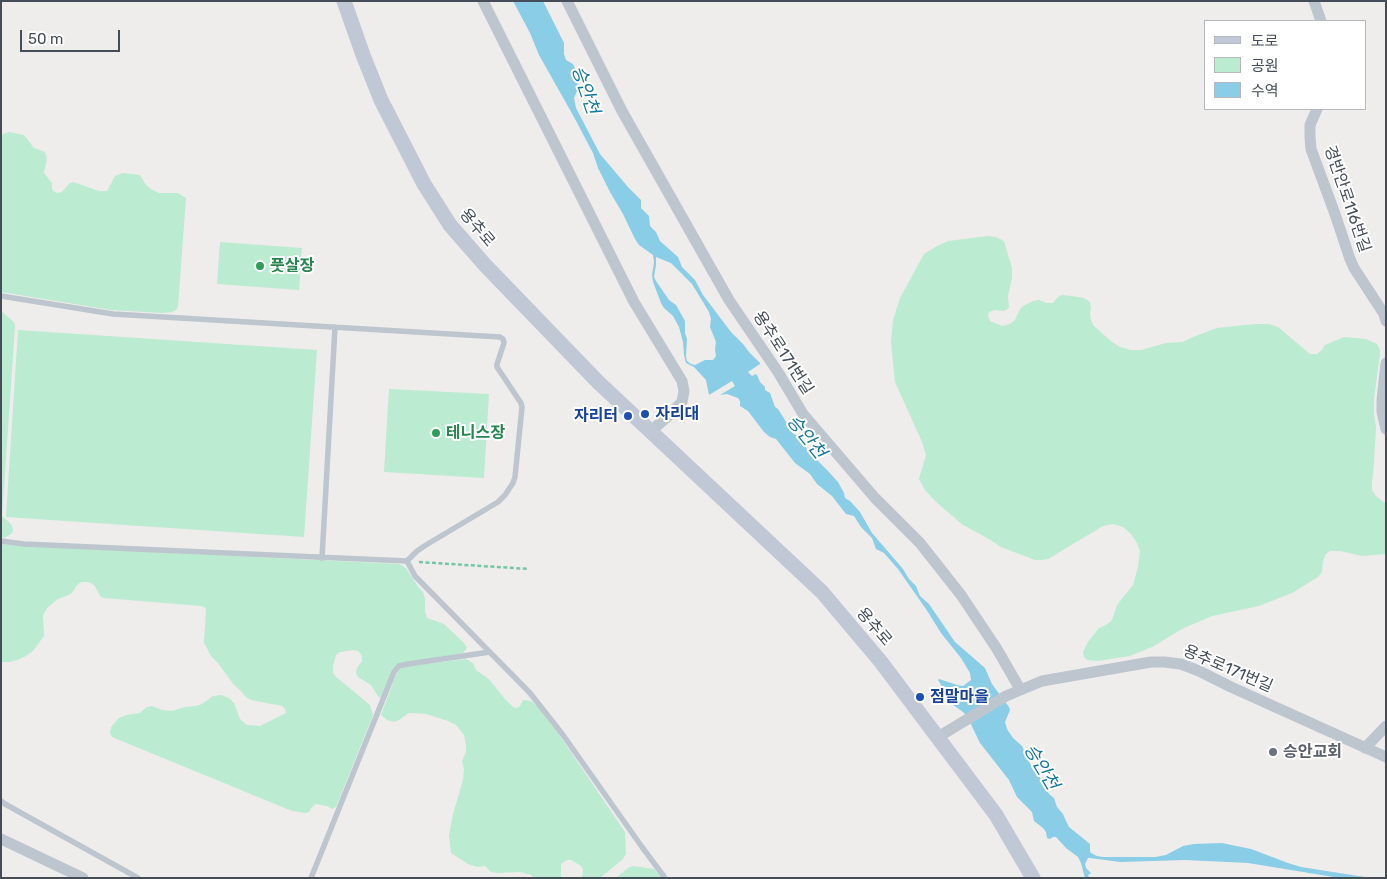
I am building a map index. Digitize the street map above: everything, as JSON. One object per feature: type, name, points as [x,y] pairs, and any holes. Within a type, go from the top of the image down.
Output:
[{"type":"street","name":"용추로","points":[[344,1],[381,100],[424,184],[450,225],[485,265],[598,382],[822,592],[881,662],[996,815],[1033,878]]},
{"type":"street","points":[[483,1],[634,302],[682,381],[684,391],[682,402],[650,431]]},
{"type":"street","name":"용추로171번길","points":[[567,1],[622,111],[729,300],[778,372],[803,414],[875,498],[920,543],[961,595],[997,649],[1020,689]]},
{"type":"street","points":[[1314,1],[1320,20]]},
{"type":"street","name":"경반안로116번길","points":[[1317,110],[1310,125],[1311,149],[1336,214],[1350,259],[1384,314],[1386,321]]},
{"type":"street","points":[[1386,362],[1382,400],[1382,412],[1386,429]]},
{"type":"street","name":"용추로171번길","points":[[938,737],[1006,696],[1042,681],[1151,662],[1164,662],[1181,664],[1199,671],[1231,688],[1386,757]]},
{"type":"street","points":[[1366,748],[1386,726]]},
{"type":"street","points":[[1,839],[83,878]]},
{"type":"lane","points":[[1,296],[113,314],[500,337],[504,343],[497,367],[522,407],[515,477],[510,489],[498,502],[426,545],[407,561],[24,544],[1,541]]},
{"type":"lane","points":[[322,558],[336,327]]},
{"type":"lane","points":[[407,561],[415,576],[530,693],[558,728],[665,878]]},
{"type":"lane","points":[[311,878],[394,672],[399,666],[408,664],[490,652]]},
{"type":"lane","points":[[1,801],[138,878]]},
{"type":"path","points":[[407,561],[530,569]]},
{"type":"green space","points":[[9,132],[24,135],[34,148],[45,152],[47,158],[44,173],[52,183],[53,191],[57,193],[62,192],[73,182],[99,191],[107,191],[115,176],[123,173],[140,175],[146,185],[159,193],[178,193],[186,198],[178,307],[176,310],[162,313],[111,310],[1,292],[1,135]]},
{"type":"green space","points":[[988,236],[1004,241],[1012,268],[1008,296],[1009,308],[1004,311],[994,310],[989,312],[988,316],[990,321],[1002,326],[1010,324],[1015,320],[1020,309],[1025,305],[1039,300],[1053,303],[1062,295],[1084,298],[1090,302],[1091,320],[1094,326],[1112,342],[1120,347],[1131,350],[1141,350],[1166,343],[1182,342],[1217,328],[1255,324],[1269,324],[1278,327],[1310,354],[1317,354],[1325,345],[1344,337],[1366,339],[1377,344],[1380,354],[1374,398],[1376,427],[1372,490],[1386,504],[1386,554],[1362,556],[1340,551],[1330,551],[1326,554],[1322,572],[1318,577],[1292,593],[1259,606],[1212,616],[1182,629],[1152,647],[1130,656],[1098,661],[1087,660],[1083,652],[1088,642],[1099,628],[1112,620],[1117,605],[1133,585],[1140,551],[1131,534],[1123,527],[1113,524],[1103,526],[1048,559],[1035,560],[1001,547],[963,525],[935,501],[925,490],[919,479],[926,455],[895,382],[891,342],[893,320],[900,298],[924,254],[948,241]]},
{"type":"green space","name":"풋살장","points":[[220,242],[302,248],[299,290],[217,284]]},
{"type":"green space","points":[[1,311],[14,322],[15,327],[2,516],[12,526],[13,531],[4,538],[1,537]]},
{"type":"green space","points":[[18,330],[317,350],[304,537],[6,517]]},
{"type":"green space","name":"테니스장","points":[[389,389],[489,394],[484,478],[384,472]]},
{"type":"green space","points":[[1,544],[399,564],[406,568],[423,592],[427,618],[444,624],[467,648],[463,653],[398,664],[381,698],[371,685],[358,677],[356,673],[362,661],[361,654],[358,651],[340,652],[336,655],[333,666],[335,676],[370,705],[373,715],[336,807],[332,809],[316,804],[306,813],[292,811],[112,737],[110,733],[111,727],[119,718],[140,713],[147,707],[152,706],[172,711],[196,706],[213,696],[221,695],[229,698],[234,703],[240,719],[247,725],[260,726],[286,713],[282,706],[251,700],[246,697],[211,656],[204,643],[206,608],[201,606],[104,598],[101,597],[94,585],[82,582],[78,584],[71,594],[58,599],[48,607],[43,615],[44,636],[33,651],[17,660],[1,662]]},
{"type":"green space","points":[[466,659],[473,663],[476,670],[489,679],[513,707],[517,708],[520,706],[523,700],[531,701],[536,705],[560,736],[625,832],[626,854],[623,859],[600,878],[582,878],[583,870],[581,866],[571,860],[561,864],[561,878],[534,878],[531,875],[520,872],[491,872],[485,866],[477,867],[468,864],[451,853],[449,835],[463,780],[464,769],[462,761],[466,752],[464,735],[456,725],[426,714],[409,713],[394,722],[387,720],[381,715],[400,669],[408,666]]},
{"type":"green space","points":[[633,866],[654,869],[662,878],[616,878]]},
{"type":"water","points":[[513,1],[543,1],[564,43],[566,60],[573,64],[576,70],[578,89],[574,98],[576,108],[600,154],[641,200],[641,208],[649,216],[650,226],[656,232],[660,241],[678,257],[682,267],[695,280],[703,295],[731,332],[760,363],[748,372],[752,376],[757,375],[765,390],[770,393],[775,407],[793,433],[801,439],[808,451],[838,482],[845,498],[860,512],[872,533],[916,586],[920,596],[929,604],[955,642],[985,668],[992,684],[1009,707],[1010,710],[1005,722],[1007,729],[1022,746],[1032,768],[1038,774],[1049,794],[1054,798],[1069,827],[1090,844],[1091,853],[1103,857],[1155,857],[1166,855],[1183,846],[1222,843],[1251,849],[1301,867],[1371,878],[1340,878],[1248,863],[1185,860],[1120,862],[1088,858],[1085,864],[1091,873],[1088,875],[1089,878],[1085,878],[1078,857],[1056,837],[1047,838],[1043,828],[1034,821],[1032,812],[1017,797],[1009,780],[980,743],[967,716],[953,705],[938,680],[963,686],[971,680],[970,673],[898,569],[884,553],[876,549],[872,538],[861,527],[854,516],[846,514],[832,496],[817,484],[810,474],[795,463],[776,439],[764,432],[748,411],[740,406],[738,398],[727,394],[720,395],[735,386],[732,381],[709,395],[706,380],[694,367],[686,363],[679,327],[673,316],[661,303],[653,282],[653,255],[639,245],[635,239],[598,168],[593,153],[539,55]],"holes":[[[656,257],[671,263],[692,284],[709,312],[711,319],[710,327],[716,342],[716,356],[713,360],[705,360],[695,365],[687,361],[685,321],[676,305],[669,300],[654,277]]]},
{"type":"place","name":"풋살장","points":[[260,266]]},
{"type":"place","name":"자리대","points":[[645,414]]},
{"type":"place","name":"자리터","points":[[628,416]]},
{"type":"place","name":"테니스장","points":[[436,433]]},
{"type":"place","name":"점말마을","points":[[920,697]]},
{"type":"place","name":"승안교회","points":[[1273,752]]},
{"type":"water label","name":"승안천","points":[[585,90]]},
{"type":"water label","name":"승안천","points":[[806,437]]},
{"type":"water label","name":"승안천","points":[[1041,767]]}]
